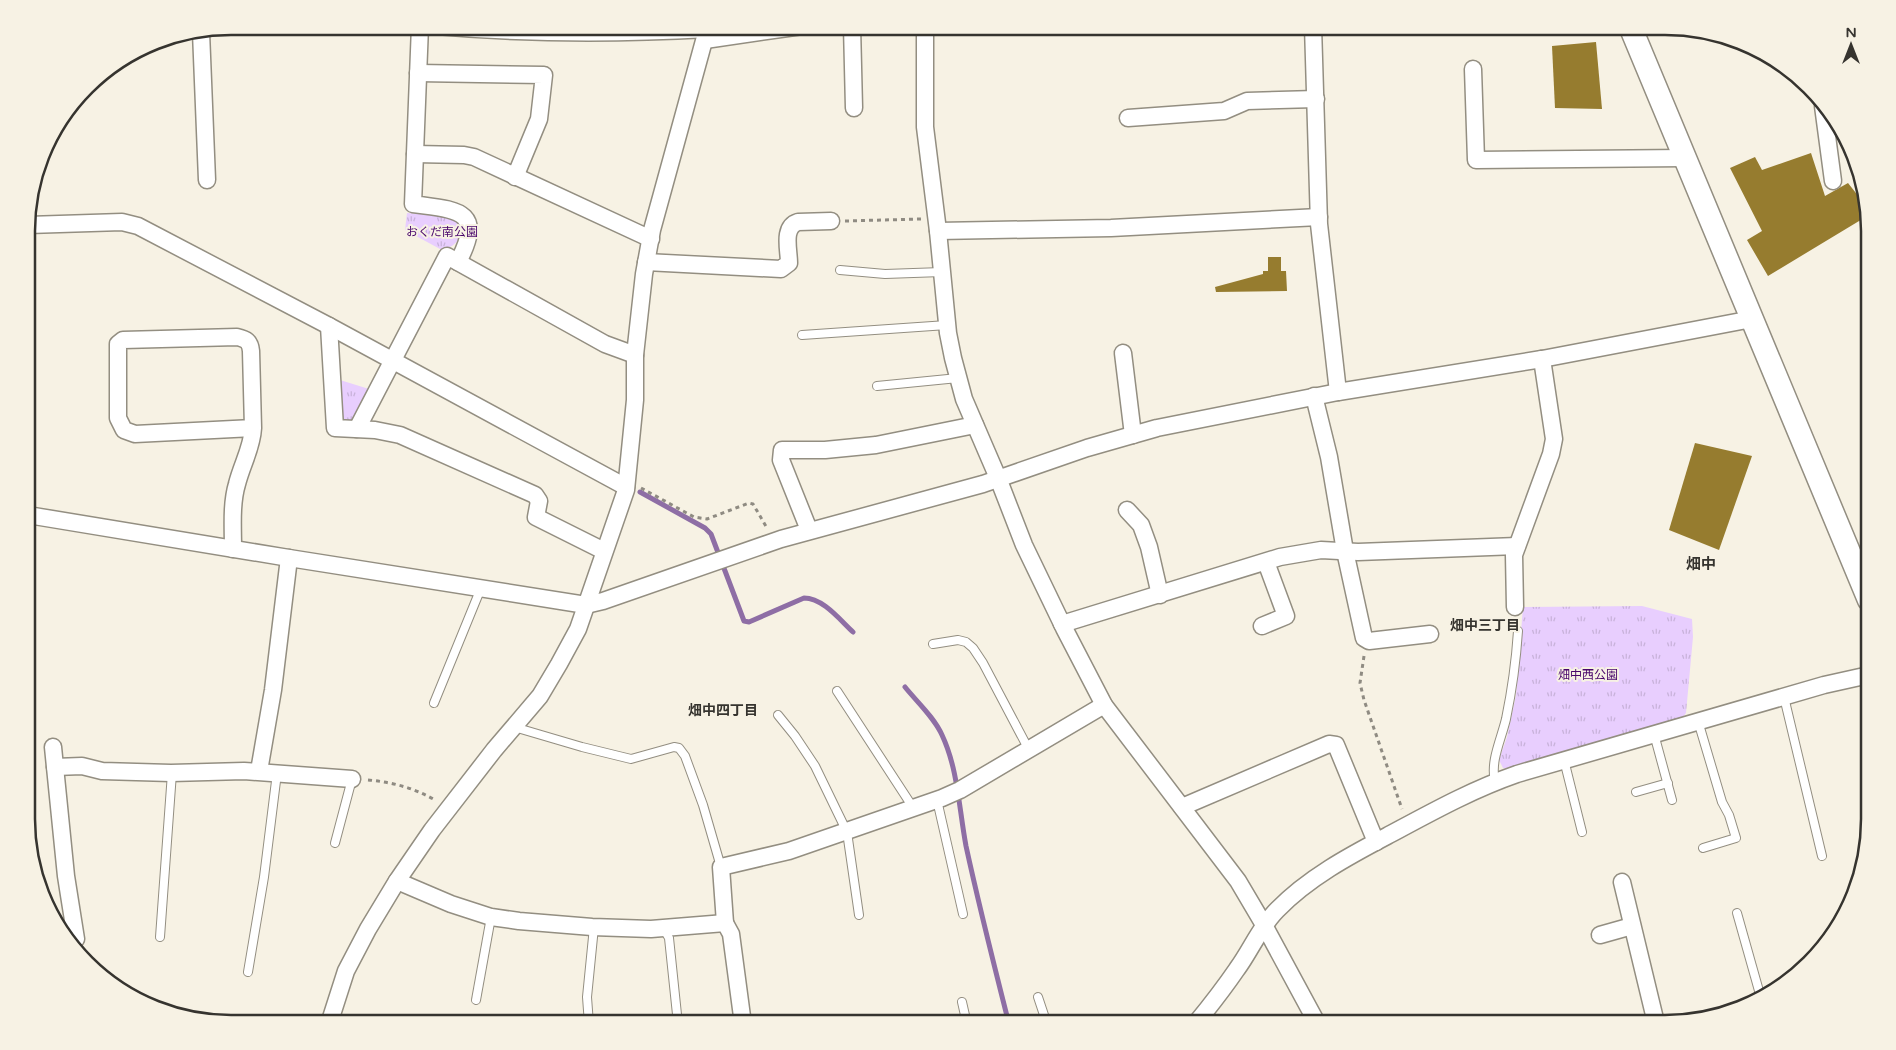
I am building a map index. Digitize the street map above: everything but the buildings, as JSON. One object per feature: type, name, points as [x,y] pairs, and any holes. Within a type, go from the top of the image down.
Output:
[{"type":"street","points":[[420,35],[413,204],[454,210],[460,213],[468,225],[468,241],[458,262]]},
{"type":"street","points":[[332,1015],[346,971],[396,881],[494,750],[531,708],[550,680],[578,629],[627,484],[635,400],[635,355],[646,262],[706,35]]},
{"type":"street","points":[[852,35],[854,108]]},
{"type":"street","points":[[926,35],[925,128],[947,325],[964,399],[1024,545],[1104,705],[1238,882],[1264,925],[1313,1015]]},
{"type":"street","points":[[1313,35],[1319,217],[1338,392]]},
{"type":"street","points":[[1634,35],[1861,581]]},
{"type":"street","points":[[201,38],[207,180]]},
{"type":"street","points":[[1473,69],[1476,160],[1685,158]]},
{"type":"street","points":[[418,73],[544,75],[539,119],[515,177]]},
{"type":"street","points":[[1128,118],[1224,111],[1247,101],[1316,100]]},
{"type":"street","points":[[1825,118],[1833,181]]},
{"type":"street","points":[[415,154],[474,157],[651,239]]},
{"type":"street","points":[[937,225],[1111,228],[1319,217]]},
{"type":"street","points":[[646,262],[780,269],[789,264],[788,231],[793,223],[831,221]]},
{"type":"street","points":[[35,224],[122,222],[138,226],[627,484]]},
{"type":"street","points":[[357,429],[447,256],[605,344],[635,355]]},
{"type":"street","points":[[35,516],[586,605],[603,601],[809,530],[930,499],[1133,435],[1314,396],[1542,358],[1752,319]]},
{"type":"street","points":[[329,326],[335,428],[400,435],[535,495],[539,501],[536,515],[538,519],[604,551]]},
{"type":"street","points":[[233,549],[235,492],[252,444],[253,428],[251,351],[248,341],[237,337],[123,340],[118,344],[118,418],[124,430],[134,434],[253,428]]},
{"type":"street","points":[[1123,353],[1133,435]]},
{"type":"street","points":[[1515,607],[1514,564],[1517,546],[1551,454],[1554,439],[1542,358]]},
{"type":"street","points":[[1314,396],[1329,457],[1364,638],[1368,641],[1430,634]]},
{"type":"street","points":[[809,530],[782,460],[782,450],[825,450],[876,445],[975,425]]},
{"type":"street","points":[[1127,510],[1140,525],[1149,548],[1160,595]]},
{"type":"street","points":[[1062,624],[1280,557],[1322,550],[1358,552],[1517,546]]},
{"type":"street","points":[[259,772],[273,690],[289,558]]},
{"type":"street","points":[[1262,626],[1286,616],[1266,562]]},
{"type":"street","points":[[1203,1015],[1237,970],[1264,925],[1278,909],[1319,876],[1376,842],[1450,802],[1495,782],[1564,760],[1784,696],[1861,677]]},
{"type":"street","points":[[742,1015],[731,934],[725,922],[721,866],[789,851],[937,800],[960,790],[1104,705]]},
{"type":"street","points":[[1182,807],[1329,744],[1336,746],[1376,842]]},
{"type":"street","points":[[53,747],[65,867],[76,938]]},
{"type":"street","points":[[55,767],[82,766],[102,771],[172,773],[259,772],[352,779]]},
{"type":"street","points":[[396,881],[451,904],[491,917],[535,923],[594,927],[663,928],[725,922]]},
{"type":"street","points":[[1622,882],[1654,1015]]},
{"type":"street","points":[[1600,935],[1632,926]]},
{"type":"lane","points":[[840,270],[885,274],[942,272]]},
{"type":"lane","points":[[802,335],[947,325]]},
{"type":"lane","points":[[877,386],[958,378]]},
{"type":"lane","points":[[434,703],[481,588]]},
{"type":"lane","points":[[1495,782],[1492,768],[1510,699],[1518,631]]},
{"type":"lane","points":[[933,644],[958,640],[966,642],[973,648],[983,663],[1028,750]]},
{"type":"lane","points":[[837,691],[914,809]]},
{"type":"lane","points":[[1784,696],[1822,856]]},
{"type":"lane","points":[[778,715],[815,766],[847,832],[858,915]]},
{"type":"lane","points":[[1698,721],[1722,802],[1729,815],[1736,838],[1703,848]]},
{"type":"lane","points":[[514,727],[630,759],[674,747],[679,748],[685,756],[694,781],[721,866]]},
{"type":"lane","points":[[1654,734],[1672,800]]},
{"type":"lane","points":[[1564,760],[1582,832]]},
{"type":"lane","points":[[160,937],[172,773]]},
{"type":"lane","points":[[248,972],[264,877],[277,773]]},
{"type":"lane","points":[[335,843],[352,779]]},
{"type":"lane","points":[[1636,792],[1668,783]]},
{"type":"lane","points":[[937,800],[963,914]]},
{"type":"lane","points":[[1737,913],[1759,991]]},
{"type":"lane","points":[[476,1000],[491,917]]},
{"type":"lane","points":[[588,1015],[586,997],[594,927]]},
{"type":"lane","points":[[663,928],[669,938],[677,1015]]},
{"type":"lane","points":[[1038,997],[1044,1015]]},
{"type":"lane","points":[[962,1002],[965,1015]]},
{"type":"path","points":[[831,221],[937,225]]},
{"type":"path","points":[[627,484],[694,517],[700,518],[707,519],[749,503],[753,504],[775,541]]},
{"type":"path","points":[[1364,638],[1360,683],[1364,700],[1399,802],[1409,824]]},
{"type":"path","points":[[352,779],[389,782],[424,794],[449,808]]},
{"type":"green space","name":"おくだ南公園","points":[[407,213],[450,216],[460,226],[460,237],[452,246],[440,249],[405,230]]},
{"type":"green space","points":[[340,380],[369,389],[353,420],[340,420]]},
{"type":"green space","name":"畑中西公園","points":[[1642,606],[1692,619],[1693,637],[1686,713],[1683,717],[1512,769],[1503,768],[1499,760],[1507,737],[1516,695],[1523,607]]},
{"type":"waterway","points":[[640,492],[705,528],[711,534],[744,621],[749,622],[804,598],[811,599],[824,606],[853,632]]},
{"type":"waterway","points":[[905,687],[939,728],[952,761],[966,846],[1007,1015]]},
{"type":"district","name":"畑中","points":[[1701,564]]},
{"type":"district","name":"畑中三丁目","points":[[1485,625]]},
{"type":"district","name":"畑中四丁目","points":[[723,710]]}]
